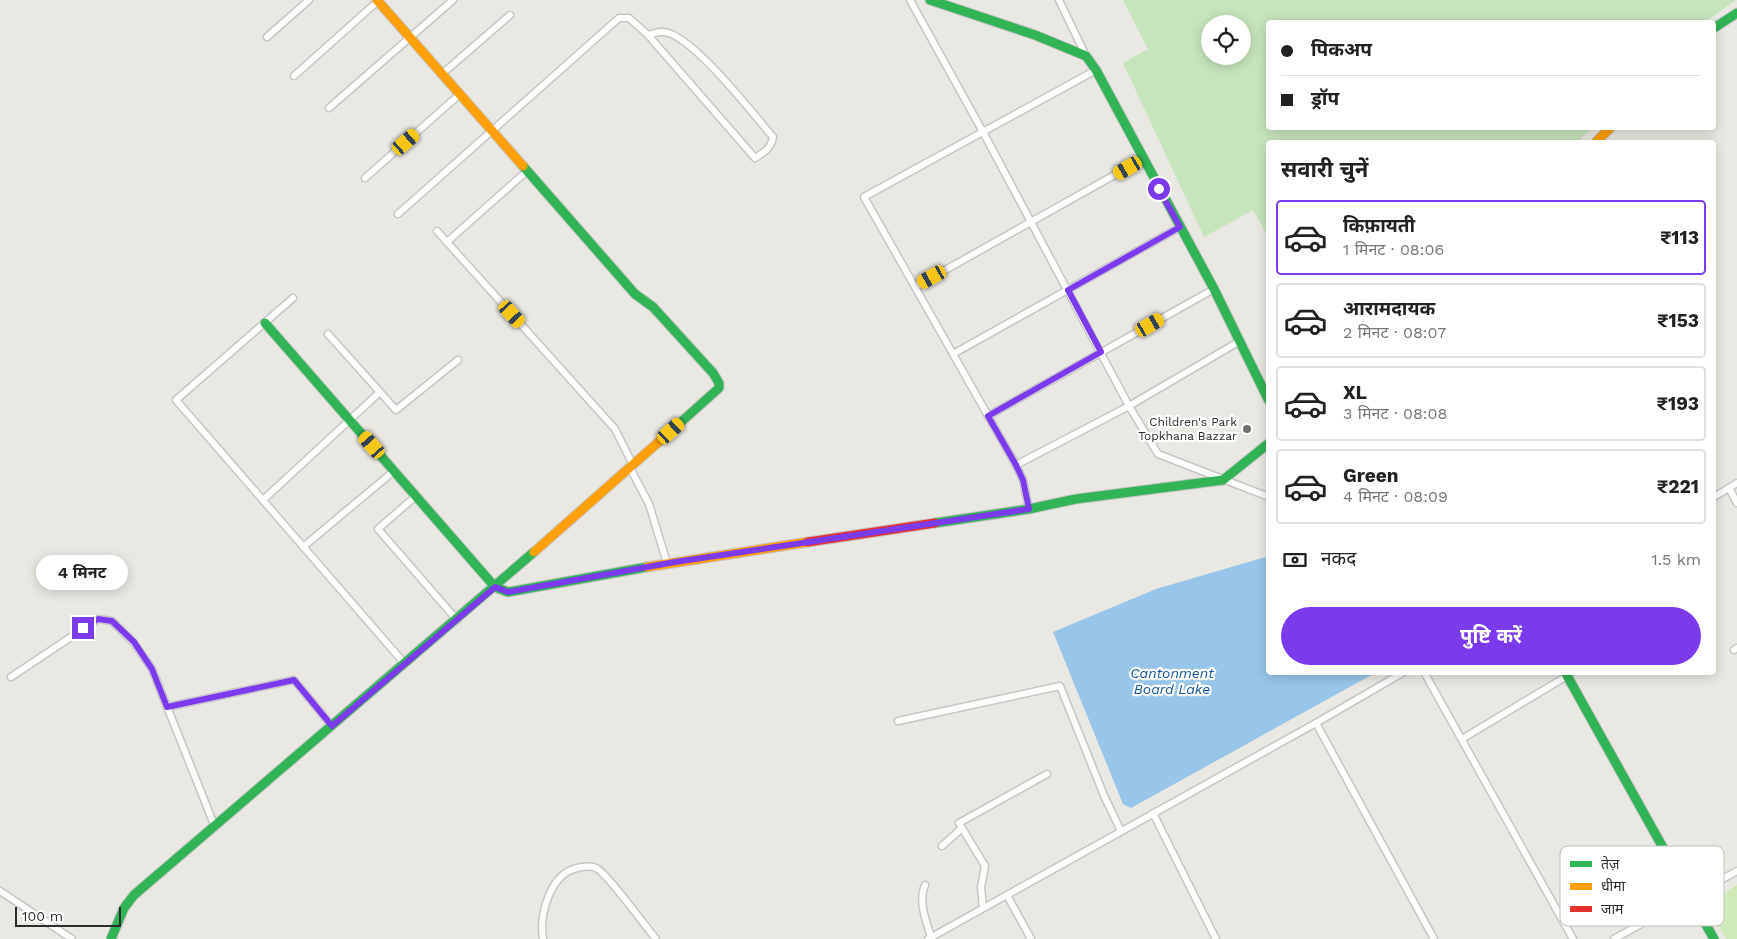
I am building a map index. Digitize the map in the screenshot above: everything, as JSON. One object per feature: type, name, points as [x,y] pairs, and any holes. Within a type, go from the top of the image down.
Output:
[{"type":"street","points":[[267,37],[309,0]]},
{"type":"street","points":[[112,939],[124,908],[134,896],[457,620],[719,388],[719,383],[713,373],[653,307],[635,294],[377,0],[294,76]]},
{"type":"street","points":[[329,108],[453,0]]},
{"type":"street","points":[[910,0],[1032,222],[1129,406],[1158,454],[1266,496]]},
{"type":"street","points":[[930,0],[1035,35],[1086,56]]},
{"type":"street","points":[[1059,0],[1086,56],[1096,70],[1214,289],[1266,395]]},
{"type":"street","points":[[1716,27],[1737,12]]},
{"type":"street","points":[[442,74],[510,15]]},
{"type":"street","points":[[398,214],[618,18],[629,18],[648,35],[755,158],[765,152],[771,145],[773,137],[704,57],[677,36],[664,31],[648,35]]},
{"type":"street","points":[[1029,509],[1023,480],[1016,465],[864,197],[1096,70]]},
{"type":"street","points":[[366,178],[460,94]]},
{"type":"street","points":[[1598,140],[1608,130]]},
{"type":"street","points":[[915,286],[1144,159]]},
{"type":"street","points":[[447,242],[527,171]]},
{"type":"street","points":[[953,354],[1180,227]]},
{"type":"street","points":[[437,231],[615,429],[649,504],[667,563]]},
{"type":"street","points":[[988,416],[1214,289]]},
{"type":"street","points":[[293,298],[176,400],[404,664]]},
{"type":"street","points":[[264,323],[495,587],[508,592],[667,563],[1029,509],[1076,499],[1223,480],[1266,445]]},
{"type":"street","points":[[328,334],[396,410],[458,360]]},
{"type":"street","points":[[1016,465],[1129,406],[1240,341]]},
{"type":"street","points":[[263,500],[380,392]]},
{"type":"street","points":[[303,547],[394,471]]},
{"type":"street","points":[[1716,496],[1737,484]]},
{"type":"street","points":[[1729,488],[1737,503]]},
{"type":"street","points":[[416,496],[378,529],[457,620]]},
{"type":"street","points":[[11,677],[98,619],[112,621],[134,642],[152,669],[214,827]]},
{"type":"street","points":[[925,885],[922,891],[922,905],[930,938],[1399,675]]},
{"type":"street","points":[[1426,675],[1560,916]]},
{"type":"street","points":[[1462,739],[1564,675]]},
{"type":"street","points":[[1567,675],[1663,846]]},
{"type":"street","points":[[167,707],[294,680],[332,726]]},
{"type":"street","points":[[898,721],[1060,686],[1121,831]]},
{"type":"street","points":[[1316,723],[1434,939]]},
{"type":"street","points":[[983,908],[981,887],[985,866],[959,823],[1048,774]]},
{"type":"street","points":[[1153,813],[1216,939]]},
{"type":"street","points":[[942,846],[962,828]]},
{"type":"street","points":[[544,939],[542,928],[544,913],[557,880],[569,870],[585,866],[596,868],[606,878],[656,939]]},
{"type":"street","points":[[1724,878],[1737,871]]},
{"type":"street","points":[[0,891],[72,939]]},
{"type":"street","points":[[1007,895],[1031,939]]},
{"type":"street","points":[[1566,926],[1573,939]]},
{"type":"street","points":[[1614,939],[1626,936],[1642,926]]},
{"type":"street","points":[[1707,926],[1714,939]]},
{"type":"green space","points":[[1123,0],[1736,0],[1708,20],[1266,20],[1266,130],[1590,130],[1579,140],[1266,140],[1266,233],[1253,210],[1204,237],[1123,63],[1148,49]]},
{"type":"green space","points":[[1737,885],[1737,939],[1726,939],[1719,926],[1724,926],[1724,893]]},
{"type":"water","name":"Cantonment Board Lake","points":[[1266,557],[1266,675],[1371,675],[1131,808],[1123,804],[1053,632],[1156,589]]},
{"type":"traffic: fast","points":[[930,0],[1035,35],[1086,56],[1096,70],[1214,289],[1266,395]]},
{"type":"traffic: fast","points":[[1716,27],[1737,13]]},
{"type":"traffic: fast","points":[[523,166],[635,294],[653,307],[713,373],[719,383],[719,388],[671,431]]},
{"type":"traffic: fast","points":[[265,323],[495,587],[508,592],[647,567]]},
{"type":"traffic: fast","points":[[935,523],[1029,509],[1076,499],[1223,480],[1266,445]]},
{"type":"traffic: fast","points":[[111,939],[124,908],[134,895],[534,552]]},
{"type":"traffic: fast","points":[[1567,675],[1662,846]]},
{"type":"traffic: fast","points":[[1707,926],[1714,939]]},
{"type":"traffic: slow","points":[[377,0],[523,166]]},
{"type":"traffic: slow","points":[[1598,140],[1608,130]]},
{"type":"traffic: slow","points":[[534,552],[671,431]]},
{"type":"traffic: slow","points":[[647,567],[808,542]]},
{"type":"traffic: jam","points":[[808,542],[935,523]]},
{"type":"place","name":"Children's Park Topkhana Bazzar","points":[[1247,429]]},
{"type":"route","points":[[83,628],[98,619],[112,621],[134,642],[152,669],[167,707],[294,680],[332,726],[495,587],[508,592],[675,562],[1029,509],[1023,480],[988,416],[1101,352],[1068,290],[1180,227],[1159,189]]}]
